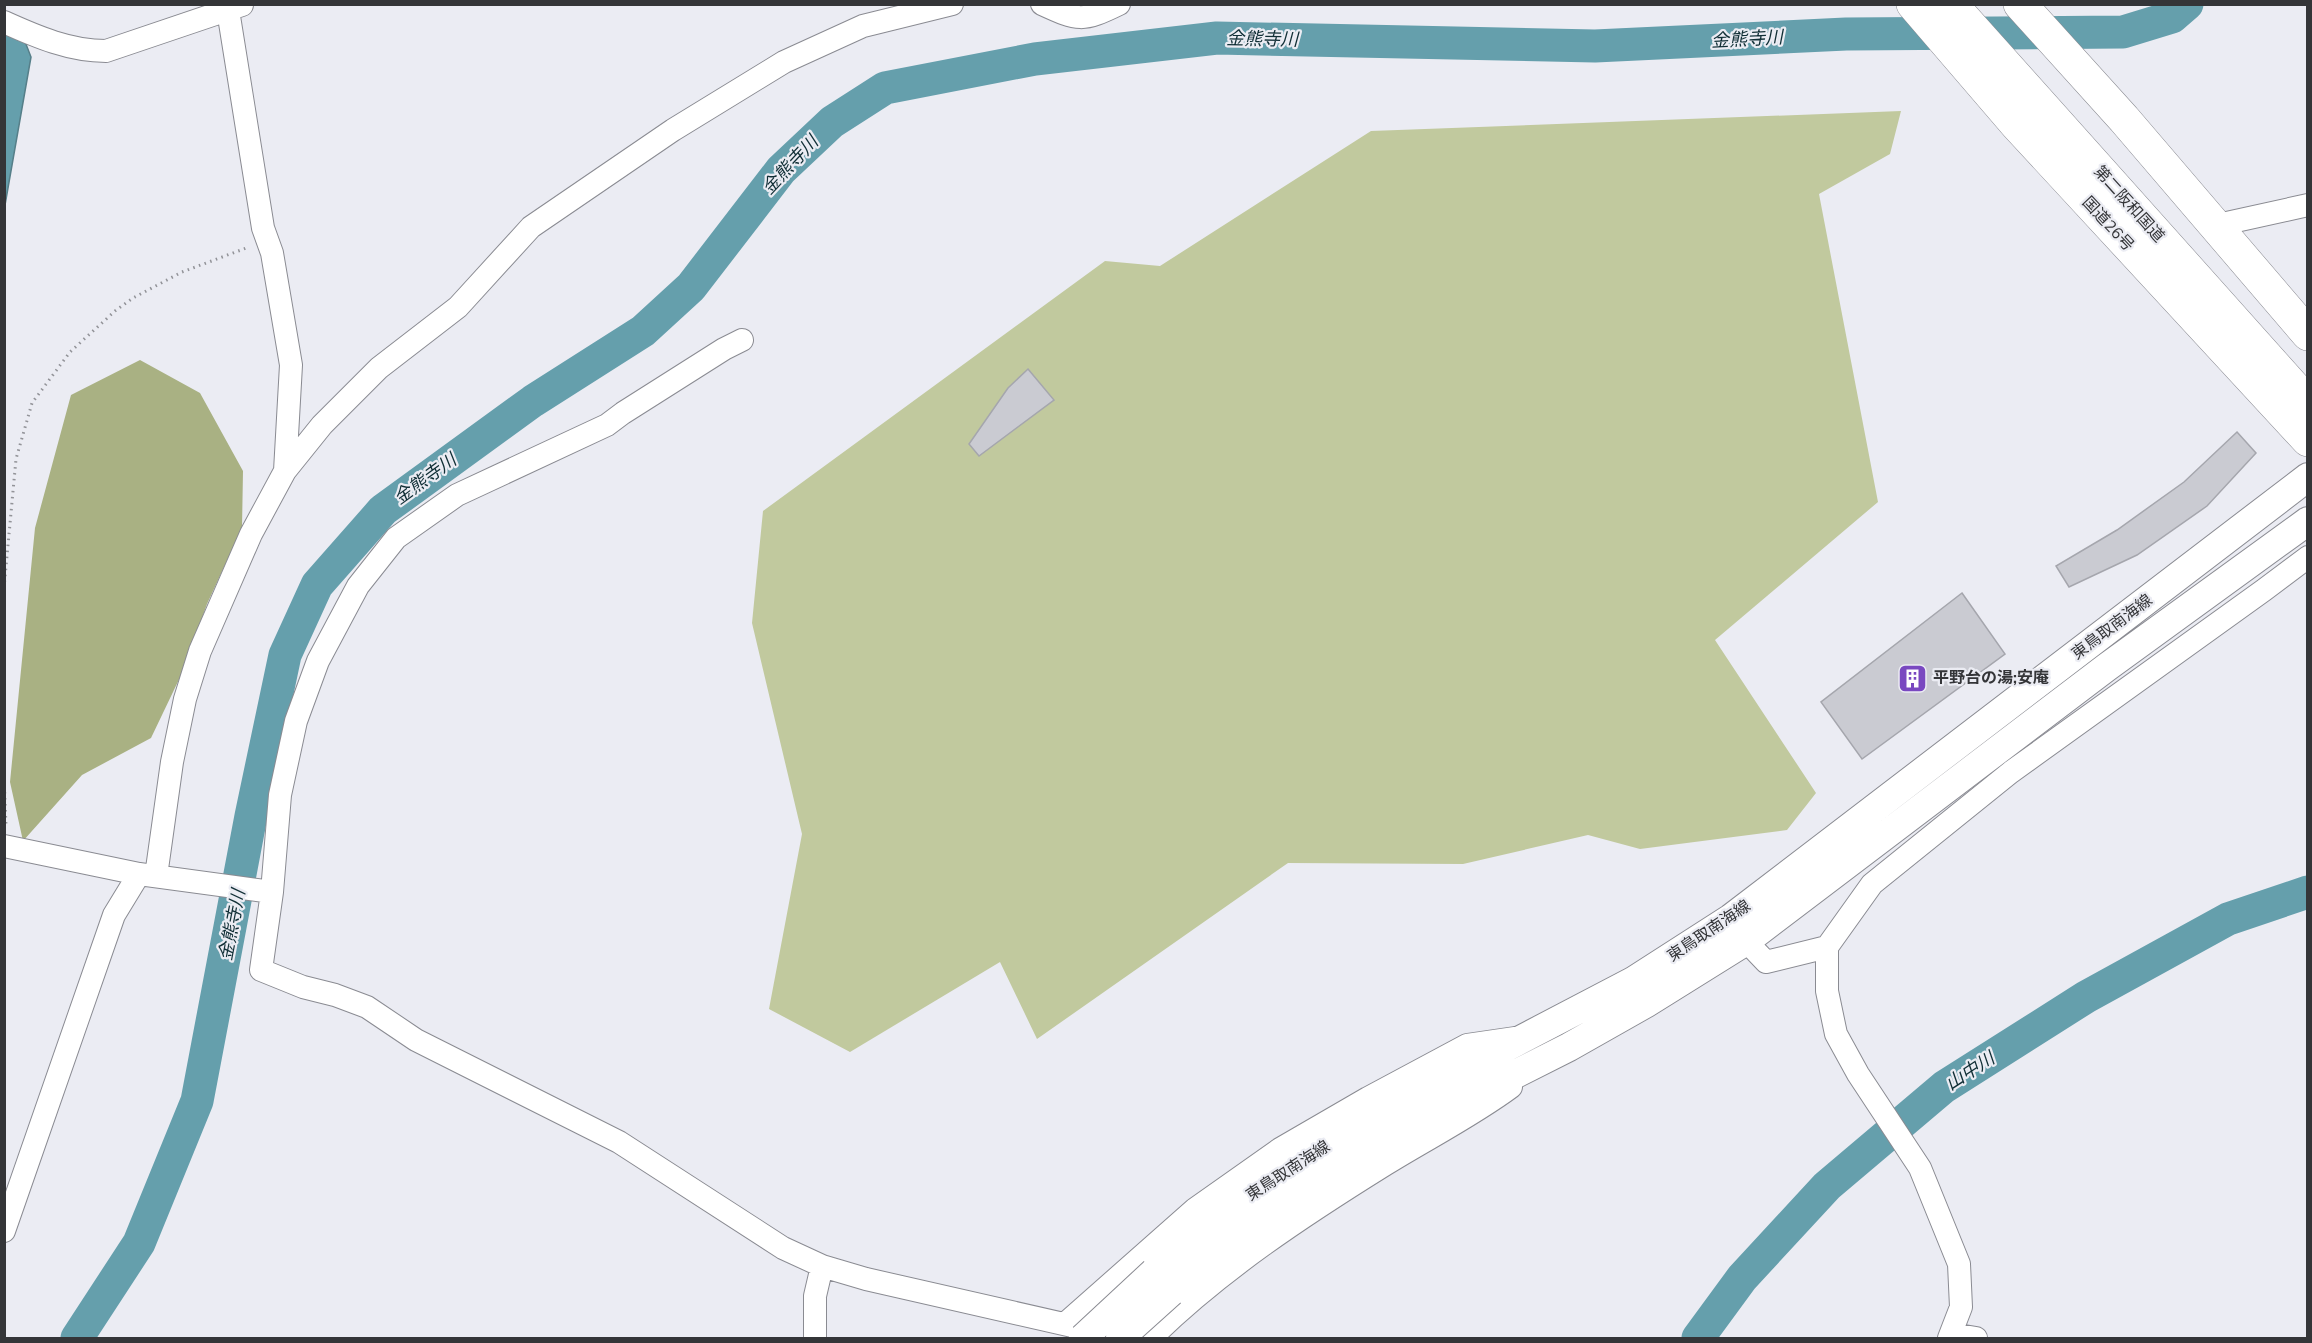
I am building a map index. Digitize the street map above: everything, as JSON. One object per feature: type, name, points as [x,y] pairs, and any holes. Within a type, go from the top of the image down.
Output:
[{"type":"highway","name":"国道26号","points":[[1913,4],[2016,124],[2307,440]]},
{"type":"highway","name":"第二阪和国道","points":[[1951,4],[2307,403]]},
{"type":"highway","points":[[2020,4],[2124,119],[2307,334]]},
{"type":"main road","name":"東鳥取南海線","points":[[1120,1338],[1162,1282],[1227,1212],[1304,1159],[1390,1108],[1633,981],[1731,918],[2307,477]]},
{"type":"main road","name":"東鳥取南海線","points":[[1074,1331],[1243,1233],[1316,1183],[1403,1131],[1569,1047],[1645,1004],[1746,941],[2107,667],[2307,521]]},
{"type":"street","points":[[4,1231],[114,915],[152,876],[185,699],[200,651],[251,534],[285,471],[322,426],[379,368],[458,307],[531,227],[673,129],[784,62],[863,26],[952,4]]},
{"type":"street","points":[[1042,4],[1070,17],[1092,18],[1119,4]]},
{"type":"street","points":[[4,22],[48,41],[85,51],[106,51],[233,6],[263,228],[272,253],[291,365],[285,471]]},
{"type":"street","points":[[2213,226],[2307,205]]},
{"type":"street","points":[[742,340],[633,406],[608,425],[457,495],[396,538],[358,586],[318,661],[296,721],[280,795],[266,892],[261,970],[303,987],[335,995],[367,1007],[416,1040],[619,1142],[783,1248],[822,1266],[1074,1331],[1125,1338]]},
{"type":"street","points":[[1976,1338],[1951,1336],[1961,1307],[1959,1264],[1920,1168],[1858,1074],[1836,1035],[1827,991],[1827,946],[1872,884],[2011,772],[2307,557]]},
{"type":"street","points":[[5,845],[152,876],[266,892]]},
{"type":"street","points":[[1746,941],[1766,962],[1827,946]]},
{"type":"street","points":[[1074,1331],[1195,1209],[1280,1149],[1467,1045],[1530,1036]]},
{"type":"street","points":[[1151,1338],[1168,1321],[1260,1247],[1386,1164],[1491,1102],[1569,1047]]},
{"type":"street","points":[[815,1338],[815,1296],[822,1266]]},
{"type":"path","points":[[4,588],[16,459],[32,403],[70,352],[115,311],[134,298],[182,272],[267,240]]},
{"type":"path","points":[[4,774],[5,845]]},
{"type":"green space","points":[[1901,111],[1890,154],[1819,194],[1878,502],[1715,640],[1816,793],[1787,830],[1640,849],[1588,835],[1463,864],[1288,863],[1037,1039],[1000,962],[850,1052],[769,1009],[802,834],[752,623],[763,511],[1105,261],[1160,266],[1371,131]]},
{"type":"green space","points":[[140,360],[200,393],[243,471],[242,528],[207,604],[184,669],[151,738],[82,775],[23,841],[10,782],[35,528],[71,395]]},
{"type":"water","points":[[5,30],[24,39],[31,57],[5,205]]},
{"type":"building","points":[[1028,369],[1054,400],[979,456],[969,444],[1008,388]]},
{"type":"building","points":[[2237,432],[2256,453],[2207,506],[2137,555],[2069,587],[2056,566],[2117,530],[2184,482]]},
{"type":"building","name":"平野台の湯;安庵","points":[[1962,593],[2005,654],[1862,759],[1821,702]]},
{"type":"waterway","name":"金熊寺川","points":[[77,1338],[139,1243],[197,1101],[251,816],[285,655],[317,585],[383,510],[533,401],[643,331],[691,287],[781,170],[832,122],[885,88],[1035,59],[1217,38],[1595,46],[1846,34],[2123,32],[2172,17],[2187,4]]},
{"type":"waterway","name":"山中川","points":[[1698,1338],[1742,1278],[1827,1186],[1944,1087],[2086,997],[2228,919],[2308,892]]},
{"type":"place","name":"平野台の湯;安庵","points":[[1912,678]]}]
